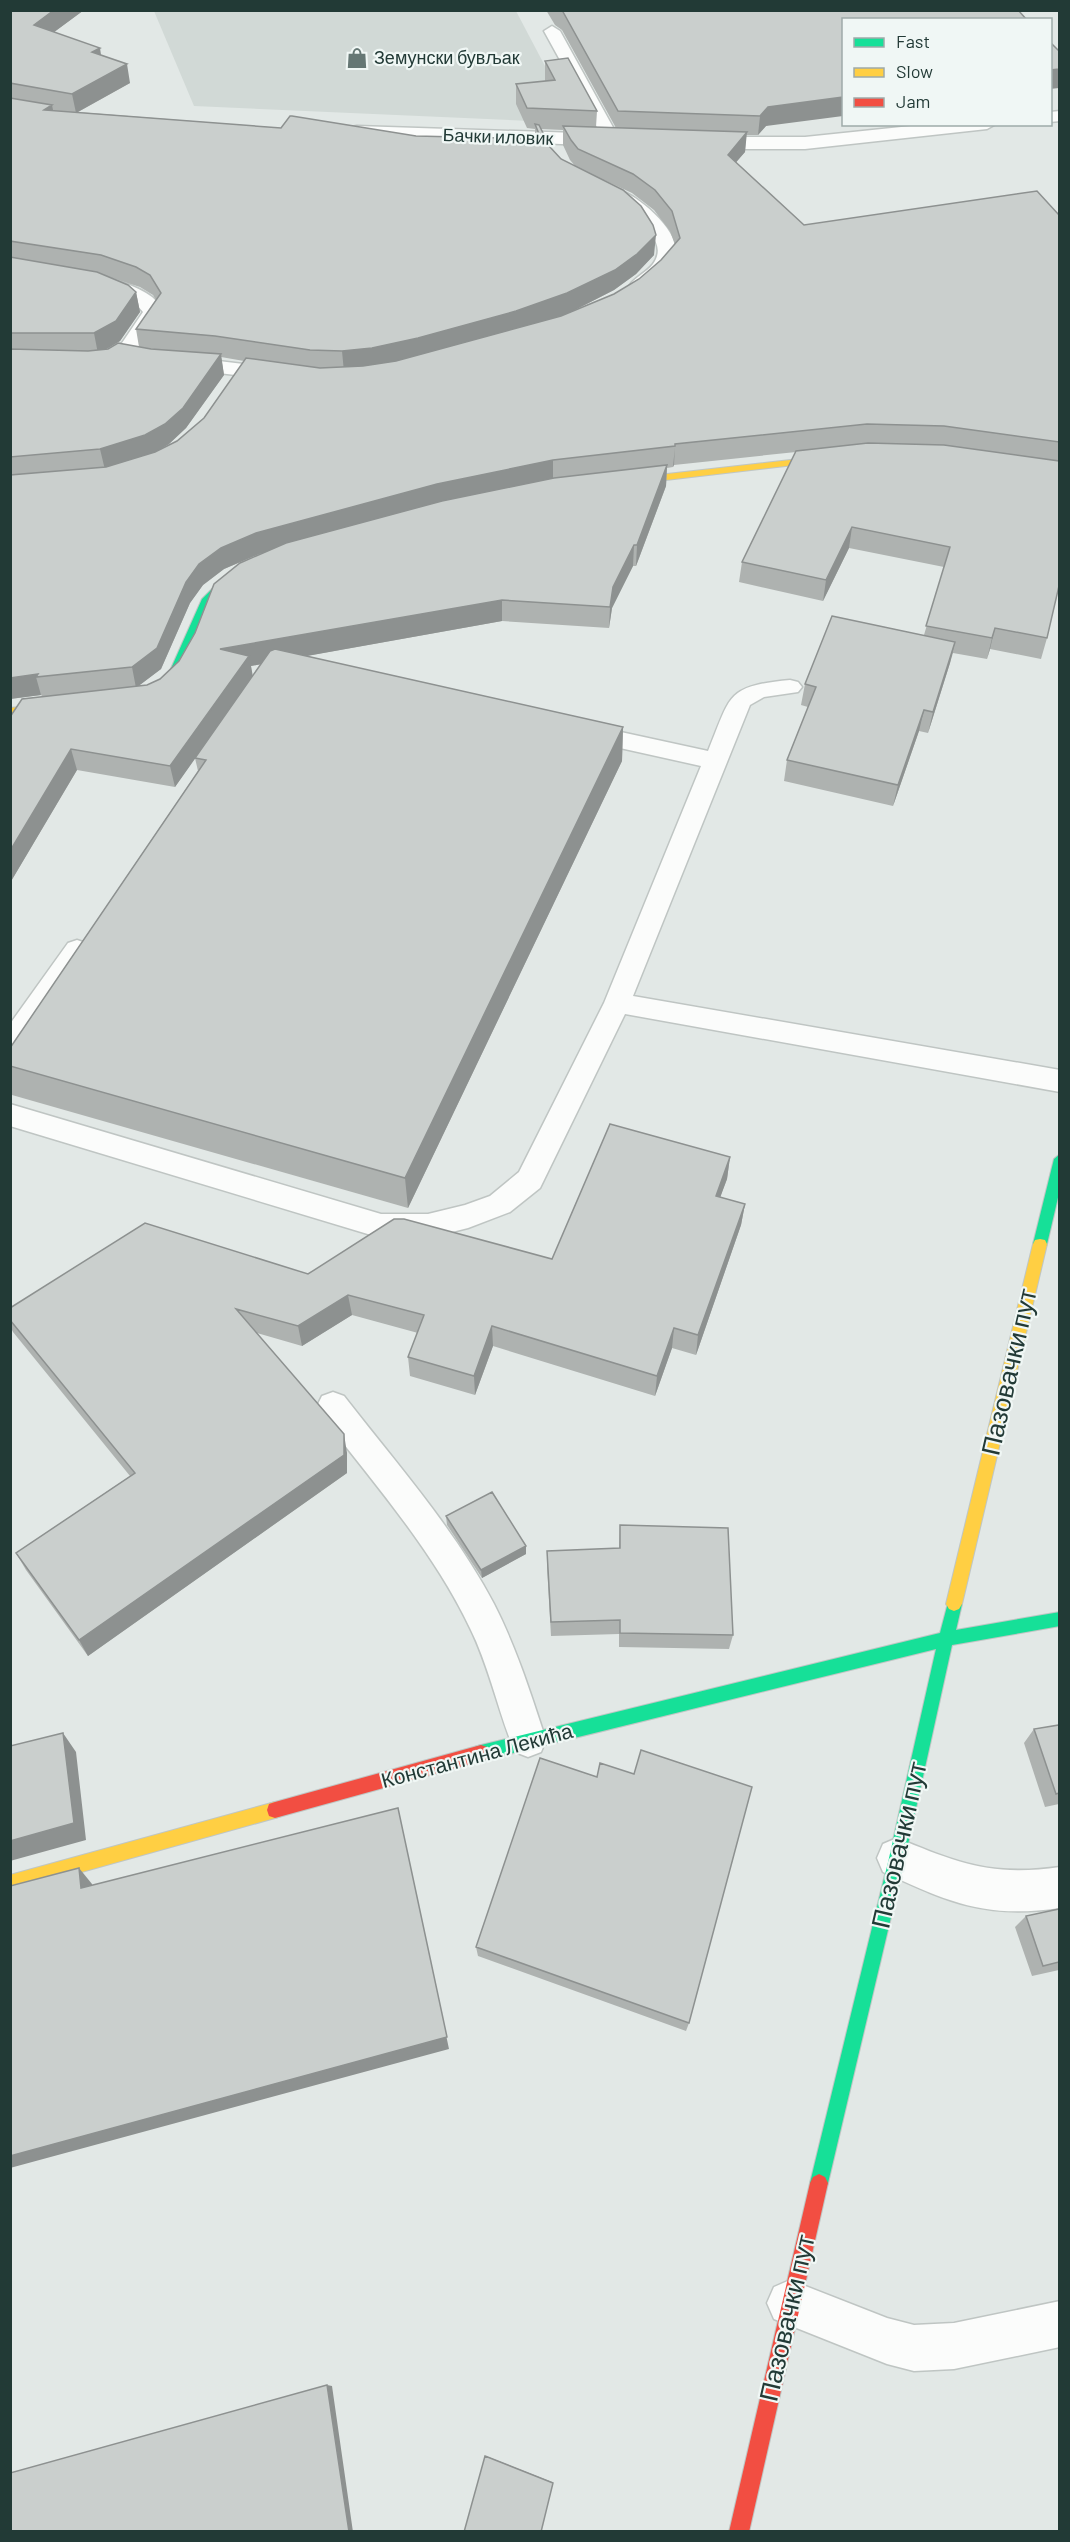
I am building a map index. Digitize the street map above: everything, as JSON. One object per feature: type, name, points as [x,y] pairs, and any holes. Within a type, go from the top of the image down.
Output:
[{"type":"street","points":[[679,142],[805,143],[968,126]]},
{"type":"street","name":"Бачки иловик","points":[[335,131],[634,141]]},
{"type":"street","points":[[548,139],[558,159]]},
{"type":"street","points":[[599,187],[620,197],[641,213],[667,245],[667,257],[658,269],[623,297]]},
{"type":"street","points":[[10,268],[119,288],[145,298],[152,306],[153,312],[129,347],[112,358],[155,360],[235,379],[299,376]]},
{"type":"street","points":[[612,483],[844,457]]},
{"type":"street","points":[[142,698],[160,689],[174,674],[206,601],[224,585],[254,566]]},
{"type":"street","points":[[10,711],[76,705]]},
{"type":"street","name":"Пазовачки пут","points":[[739,2532],[790,2303],[897,1858],[1059,1159]]},
{"type":"street","name":"Константина Лекића","points":[[10,1884],[528,1740],[946,1639],[1059,1619]]},
{"type":"street","points":[[897,1858],[949,1880],[981,1890],[1029,1893],[1059,1887]]},
{"type":"street","points":[[790,2303],[887,2341],[914,2348],[954,2346],[1059,2324]]},
{"type":"lane","points":[[552,31],[612,140]]},
{"type":"lane","points":[[10,1115],[381,1226],[428,1226],[468,1216],[500,1204],[530,1180],[616,1003],[740,701],[759,690],[790,687]]},
{"type":"lane","points":[[566,728],[715,761]]},
{"type":"lane","points":[[10,1046],[91,930]]},
{"type":"lane","points":[[616,1003],[1059,1081]]},
{"type":"lane","points":[[333,1406],[438,1545],[474,1600],[509,1680],[528,1740]]},
{"type":"shaded area","name":"Земунски бувљак","points":[[154,11],[516,11],[575,123],[194,106]]},
{"type":"building","points":[[10,10],[54,10],[34,25],[100,48],[92,52],[127,64],[72,94],[10,83]]},
{"type":"building","points":[[562,10],[1018,10],[1025,18],[842,18],[842,97],[768,107],[760,116],[618,111]]},
{"type":"building","points":[[1052,44],[1059,51],[1059,69],[1052,70]]},
{"type":"building","points":[[568,58],[597,111],[527,108],[516,84],[555,80],[545,61]]},
{"type":"building","points":[[10,98],[52,105],[44,110],[281,128],[292,116],[416,136],[541,139],[535,124],[539,125],[550,147],[561,159],[623,190],[641,206],[653,225],[656,235],[637,254],[615,270],[567,293],[516,311],[372,348],[342,351],[310,350],[215,336],[136,329],[161,293],[150,275],[136,267],[101,255],[10,241]]},
{"type":"building","points":[[563,126],[747,132],[728,155],[804,225],[1037,191],[1059,215],[1059,442],[944,426],[867,424],[675,444],[675,446],[553,460],[437,484],[256,533],[221,548],[199,564],[186,582],[157,648],[132,667],[10,678],[10,475],[106,467],[155,452],[177,441],[204,418],[246,358],[320,368],[363,366],[396,361],[561,316],[614,294],[639,279],[661,260],[680,238],[672,211],[655,190],[633,174],[578,149]]},
{"type":"building","points":[[10,257],[97,272],[128,285],[136,292],[116,321],[94,333],[10,333]]},
{"type":"building","points":[[118,343],[151,349],[221,354],[183,408],[165,424],[145,435],[100,449],[10,457],[10,349],[88,351],[108,349]]},
{"type":"building","points":[[868,443],[944,445],[1059,461],[1059,586],[1047,638],[995,628],[992,638],[926,626],[950,547],[852,527],[826,580],[742,562],[796,451]]},
{"type":"building","points":[[667,465],[637,545],[634,545],[613,587],[610,607],[502,600],[220,649],[249,656],[170,766],[71,749],[10,851],[10,717],[22,699],[147,685],[160,679],[179,661],[195,633],[214,584],[240,563],[286,543],[442,501],[554,478]]},
{"type":"building","points":[[832,616],[955,642],[933,712],[924,710],[898,785],[787,760],[816,687],[805,684]]},
{"type":"building","points":[[275,649],[623,727],[405,1178],[10,1066],[10,1048],[206,760],[195,758],[270,651]]},
{"type":"building","points":[[610,1124],[730,1157],[716,1196],[745,1204],[698,1335],[674,1328],[657,1376],[492,1326],[474,1376],[408,1357],[424,1315],[348,1295],[298,1326],[236,1309],[344,1434],[344,1455],[79,1640],[16,1553],[135,1473],[10,1320],[10,1308],[145,1223],[308,1274],[394,1219],[404,1219],[552,1259]]},
{"type":"building","points":[[492,1492],[526,1546],[481,1570],[446,1516]]},
{"type":"building","points":[[620,1525],[728,1528],[733,1635],[620,1633],[620,1620],[551,1622],[547,1551],[620,1548]]},
{"type":"building","points":[[1059,1725],[1059,1793],[1056,1794],[1034,1729]]},
{"type":"building","points":[[63,1733],[74,1823],[10,1841],[10,1746]]},
{"type":"building","points":[[641,1750],[752,1787],[689,2023],[476,1947],[540,1758],[597,1777],[600,1763],[634,1774]]},
{"type":"building","points":[[398,1808],[447,2037],[10,2156],[10,1886],[79,1868],[81,1888]]},
{"type":"building","points":[[1059,1909],[1059,1962],[1043,1966],[1026,1916]]},
{"type":"building","points":[[327,2385],[349,2532],[10,2532],[10,2473]]},
{"type":"building","points":[[485,2456],[553,2483],[541,2532],[464,2532]]},
{"type":"traffic: fast","points":[[157,691],[174,674],[206,601],[217,590],[244,571]]},
{"type":"traffic: fast","points":[[1040,1244],[1060,1159]]},
{"type":"traffic: fast","points":[[819,2183],[897,1858],[954,1604]]},
{"type":"traffic: fast","points":[[481,1753],[946,1639],[1060,1619]]},
{"type":"traffic: slow","points":[[623,482],[834,458]]},
{"type":"traffic: slow","points":[[10,711],[60,706]]},
{"type":"traffic: slow","points":[[954,1604],[1040,1244]]},
{"type":"traffic: slow","points":[[10,1884],[275,1810]]},
{"type":"traffic: jam","points":[[275,1810],[481,1753]]},
{"type":"traffic: jam","points":[[739,2532],[819,2183]]},
{"type":"place","name":"Земунски бувљак","points":[[357,58]]}]
